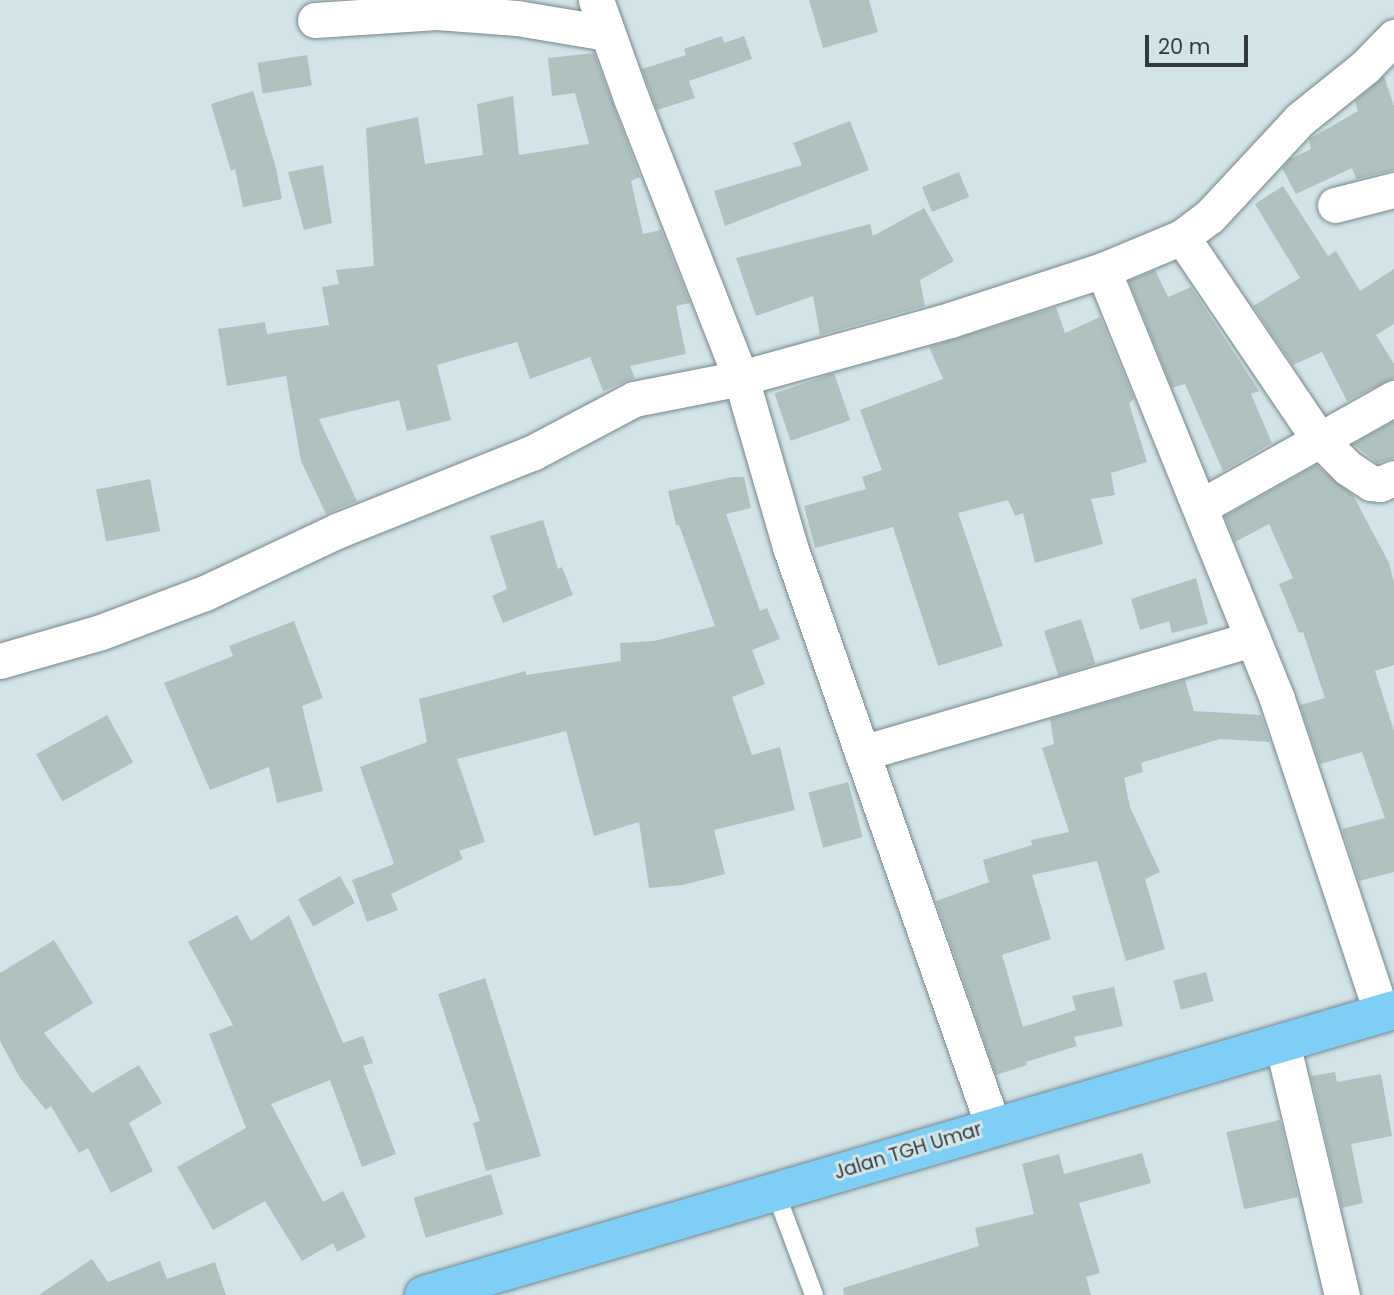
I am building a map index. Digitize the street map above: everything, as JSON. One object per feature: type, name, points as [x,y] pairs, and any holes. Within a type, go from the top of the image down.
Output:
[{"type":"main road","name":"Jalan TGH Umar","points":[[424,1295],[1388,1012]]},
{"type":"street","points":[[596,0],[741,378],[790,547],[993,1126]]},
{"type":"street","points":[[315,20],[437,12],[517,18],[607,33]]},
{"type":"street","points":[[0,661],[101,632],[205,593],[340,530],[532,453],[634,399],[741,378],[950,320],[1103,270],[1182,237],[1209,218],[1299,120],[1365,67],[1394,37]]},
{"type":"street","points":[[1335,205],[1394,190]]},
{"type":"street","points":[[1182,237],[1318,438],[1348,468],[1371,483],[1380,484],[1394,478]]},
{"type":"street","points":[[1103,270],[1277,699],[1388,1012]]},
{"type":"street","points":[[1200,507],[1318,438],[1394,398]]},
{"type":"street","points":[[862,753],[1253,639]]},
{"type":"street","points":[[1282,1042],[1342,1295]]},
{"type":"lane","points":[[775,1191],[814,1295]]},
{"type":"building","points":[[809,0],[869,0],[878,32],[823,48]]},
{"type":"building","points":[[722,36],[724,43],[744,36],[752,59],[689,81],[695,98],[657,110],[642,69],[686,55],[684,49]]},
{"type":"building","points":[[594,53],[640,177],[631,181],[643,234],[661,230],[690,303],[676,306],[686,354],[630,366],[635,378],[603,391],[590,357],[530,379],[517,342],[437,365],[451,420],[407,431],[399,400],[319,419],[357,501],[326,514],[301,461],[286,376],[227,386],[218,329],[265,322],[267,334],[329,325],[322,287],[339,284],[336,270],[374,266],[366,128],[418,117],[425,164],[483,155],[477,104],[513,96],[519,155],[589,144],[575,93],[552,96],[548,58]]},
{"type":"building","points":[[307,55],[312,86],[262,93],[258,63]]},
{"type":"building","points":[[1384,76],[1394,106],[1394,170],[1356,179],[1352,168],[1296,194],[1282,168],[1290,159],[1311,149],[1309,139],[1358,111],[1355,101]]},
{"type":"building","points":[[253,91],[276,168],[282,199],[243,207],[235,169],[231,171],[211,104]]},
{"type":"building","points":[[850,121],[869,170],[725,226],[714,191],[802,165],[793,143]]},
{"type":"building","points":[[323,165],[332,223],[304,230],[288,172]]},
{"type":"building","points":[[959,172],[969,197],[932,212],[922,187]]},
{"type":"building","points":[[1283,186],[1328,256],[1336,251],[1360,291],[1394,269],[1394,324],[1376,335],[1394,364],[1394,378],[1347,401],[1322,352],[1293,365],[1253,306],[1300,278],[1255,204]]},
{"type":"building","points":[[924,208],[954,261],[920,280],[925,306],[820,335],[813,296],[756,316],[736,258],[870,224],[873,236]]},
{"type":"building","points":[[1155,270],[1168,297],[1191,287],[1259,391],[1251,394],[1272,443],[1223,471],[1185,384],[1172,388],[1129,281]]},
{"type":"building","points":[[1056,307],[1065,333],[1100,317],[1134,399],[1129,403],[1147,462],[1111,473],[1115,495],[1091,499],[1103,544],[1035,563],[1023,513],[1015,516],[1008,500],[958,513],[1003,646],[938,666],[893,527],[815,548],[804,506],[866,489],[862,477],[882,470],[860,410],[943,379],[929,347]]},
{"type":"building","points":[[834,373],[850,420],[791,441],[774,394]]},
{"type":"building","points":[[1394,421],[1394,458],[1377,463],[1353,444]]},
{"type":"building","points":[[1316,465],[1353,495],[1389,563],[1394,583],[1394,665],[1375,671],[1394,731],[1394,872],[1359,881],[1342,829],[1385,818],[1362,752],[1320,764],[1300,705],[1325,698],[1303,632],[1299,633],[1279,584],[1293,578],[1269,524],[1235,542],[1225,516]]},
{"type":"building","points":[[732,477],[744,477],[751,508],[726,514],[760,611],[767,608],[780,639],[752,650],[765,684],[732,697],[752,755],[780,747],[795,810],[714,830],[725,874],[683,885],[649,888],[639,822],[594,836],[566,731],[457,759],[485,842],[459,851],[463,859],[391,894],[398,910],[367,922],[352,880],[394,864],[360,767],[427,742],[419,699],[526,671],[526,675],[621,661],[620,643],[654,641],[715,626],[679,525],[676,525],[668,491]]},
{"type":"building","points":[[150,479],[160,531],[106,542],[96,489]]},
{"type":"building","points":[[543,520],[558,569],[562,567],[573,595],[503,623],[492,596],[507,589],[490,536]]},
{"type":"building","points":[[1196,578],[1208,624],[1172,633],[1169,621],[1140,630],[1131,599]]},
{"type":"building","points":[[1081,619],[1096,664],[1058,676],[1044,631]]},
{"type":"building","points":[[294,621],[323,698],[302,706],[323,791],[277,803],[269,767],[210,790],[164,683],[233,656],[229,646]]},
{"type":"building","points":[[1185,680],[1194,711],[1261,715],[1270,742],[1220,739],[1141,763],[1143,772],[1124,778],[1130,807],[1160,872],[1145,879],[1165,949],[1126,961],[1097,861],[1032,875],[1051,939],[1002,955],[1023,1027],[1076,1010],[1072,996],[1114,987],[1123,1026],[1074,1037],[1077,1046],[1026,1062],[1027,1065],[996,1075],[936,901],[989,882],[983,860],[1032,845],[1031,840],[1069,832],[1042,748],[1054,744],[1050,719]]},
{"type":"building","points":[[107,715],[133,762],[62,801],[36,754]]},
{"type":"building","points":[[848,782],[863,837],[823,848],[808,793]]},
{"type":"building","points":[[340,876],[355,903],[313,926],[298,899]]},
{"type":"building","points":[[237,915],[251,941],[289,915],[343,1043],[363,1036],[373,1063],[363,1066],[396,1154],[362,1167],[330,1080],[271,1104],[323,1202],[343,1191],[366,1237],[337,1252],[333,1243],[302,1261],[265,1201],[213,1230],[177,1167],[246,1128],[209,1034],[233,1025],[188,942]]},
{"type":"building","points":[[54,940],[93,1003],[44,1033],[92,1093],[139,1065],[162,1103],[129,1123],[153,1171],[111,1193],[88,1148],[79,1153],[51,1106],[46,1110],[20,1078],[0,1041],[0,973]]},
{"type":"building","points":[[1206,972],[1214,1001],[1181,1010],[1173,981]]},
{"type":"building","points":[[485,978],[541,1156],[486,1171],[473,1123],[480,1121],[438,994]]},
{"type":"building","points":[[1335,1072],[1337,1082],[1381,1074],[1392,1136],[1351,1144],[1363,1203],[1342,1208],[1311,1076]]},
{"type":"building","points":[[1280,1120],[1298,1197],[1244,1209],[1226,1132]]},
{"type":"building","points":[[1142,1153],[1151,1183],[1079,1203],[1100,1273],[1086,1277],[1091,1295],[844,1295],[843,1288],[979,1246],[975,1228],[1034,1214],[1022,1164],[1059,1154],[1064,1174]]},
{"type":"building","points":[[491,1174],[503,1214],[426,1238],[414,1198]]},
{"type":"building","points":[[92,1259],[108,1282],[160,1261],[167,1279],[215,1262],[226,1295],[39,1295]]}]
